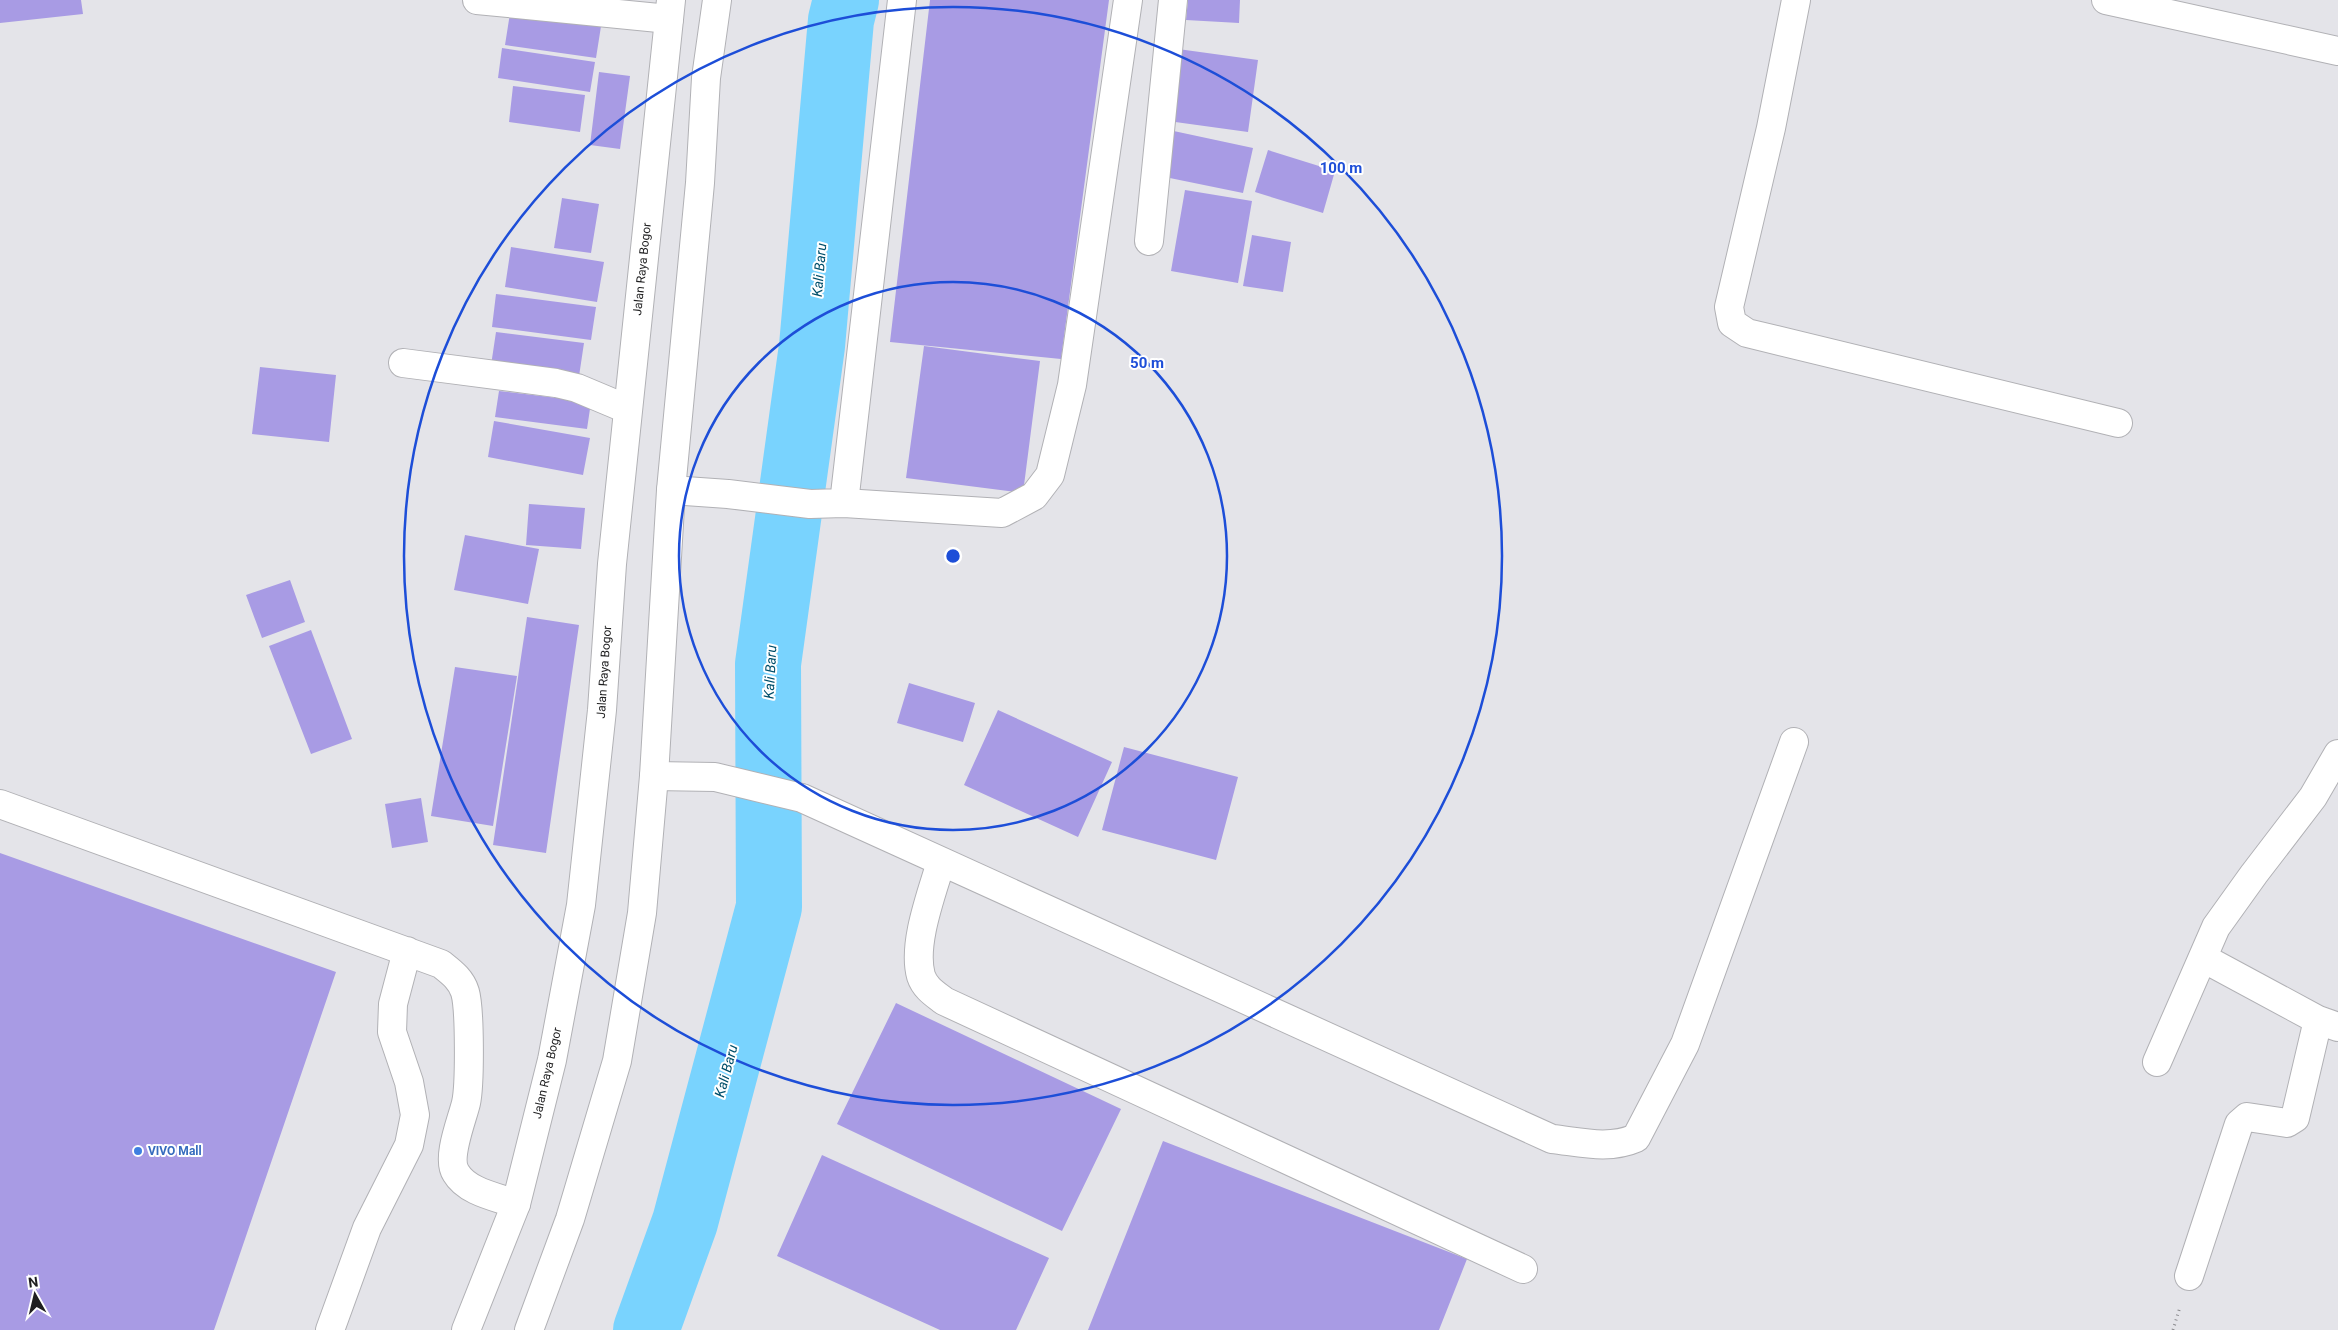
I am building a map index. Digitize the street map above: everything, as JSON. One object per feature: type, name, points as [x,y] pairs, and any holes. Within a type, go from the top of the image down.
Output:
[{"type":"main road","points":[[477,0],[670,10]]},
{"type":"main road","points":[[529,1330],[570,1219],[617,1062],[642,912],[654,776],[671,490],[700,183],[706,78],[717,0]]},
{"type":"main road","points":[[844,504],[902,0]]},
{"type":"main road","points":[[671,490],[728,494],[810,504],[1002,512],[1034,496],[1050,474],[1072,385],[1128,0]]},
{"type":"main road","points":[[1149,240],[1173,0]]},
{"type":"main road","points":[[1796,0],[1771,128],[1729,307],[1732,323],[1747,333],[2118,423]]},
{"type":"main road","points":[[2106,0],[2338,51]]},
{"type":"main road","name":"Jalan Raya Bogor","points":[[466,1330],[516,1204],[552,1060],[581,905],[602,710],[612,564],[627,409],[670,10]]},
{"type":"main road","points":[[403,363],[556,383],[577,388],[627,409]]},
{"type":"main road","points":[[654,776],[715,777],[802,798],[1552,1139],[1611,1145],[1623,1144],[1636,1138],[1685,1044],[1794,742]]},
{"type":"main road","points":[[2157,1062],[2203,958],[2227,910],[2313,797],[2338,754]]},
{"type":"main road","points":[[0,804],[441,964],[459,980],[466,994],[468,1039],[466,1100],[452,1156],[455,1172],[469,1186],[516,1204]]},
{"type":"main road","points":[[941,862],[920,941],[919,961],[921,977],[928,990],[944,1001],[1523,1269]]},
{"type":"main road","points":[[330,1330],[367,1228],[410,1144],[415,1115],[409,1082],[392,1032],[393,1004],[407,951]]},
{"type":"main road","points":[[2190,1276],[2239,1124],[2247,1117],[2288,1123],[2295,1118],[2328,1023],[2203,958]]},
{"type":"building","points":[[0,0],[81,0],[83,14],[0,23]]},
{"type":"building","points":[[930,0],[1109,0],[1061,359],[890,342]]},
{"type":"building","points":[[1188,0],[1240,0],[1239,23],[1186,20]]},
{"type":"building","points":[[511,7],[602,20],[596,58],[505,45]]},
{"type":"building","points":[[502,48],[595,62],[590,92],[498,78]]},
{"type":"building","points":[[1178,49],[1258,60],[1248,132],[1168,121]]},
{"type":"building","points":[[599,72],[630,76],[620,149],[590,145]]},
{"type":"building","points":[[513,86],[585,95],[580,132],[509,122]]},
{"type":"building","points":[[1169,130],[1253,148],[1243,193],[1160,176]]},
{"type":"building","points":[[1268,150],[1335,171],[1323,213],[1255,192]]},
{"type":"building","points":[[1185,190],[1252,201],[1238,283],[1171,271]]},
{"type":"building","points":[[562,198],[599,204],[591,253],[554,248]]},
{"type":"building","points":[[1252,235],[1291,242],[1283,292],[1243,286]]},
{"type":"building","points":[[511,247],[604,262],[597,302],[505,287]]},
{"type":"building","points":[[496,294],[596,307],[591,340],[492,327]]},
{"type":"building","points":[[496,332],[584,343],[578,383],[490,372]]},
{"type":"building","points":[[924,346],[1040,361],[1023,493],[906,478]]},
{"type":"building","points":[[260,367],[336,375],[329,442],[252,434]]},
{"type":"building","points":[[499,391],[591,402],[587,429],[495,417]]},
{"type":"building","points":[[494,421],[590,438],[583,475],[488,457]]},
{"type":"building","points":[[529,504],[585,508],[581,549],[526,545]]},
{"type":"building","points":[[465,535],[539,549],[528,604],[454,590]]},
{"type":"building","points":[[290,580],[305,622],[262,638],[246,595]]},
{"type":"building","points":[[527,617],[579,625],[546,853],[493,845]]},
{"type":"building","points":[[311,630],[352,739],[311,754],[269,646]]},
{"type":"building","points":[[455,667],[517,676],[493,826],[431,816]]},
{"type":"building","points":[[909,683],[975,703],[963,742],[897,723]]},
{"type":"building","points":[[998,710],[1112,762],[1078,837],[964,785]]},
{"type":"building","points":[[1124,747],[1238,777],[1216,860],[1102,830]]},
{"type":"building","points":[[421,798],[428,842],[392,848],[385,804]]},
{"type":"building","name":"VIVO Mall","points":[[0,853],[336,972],[214,1330],[0,1330]]},
{"type":"building","points":[[896,1003],[1121,1109],[1062,1231],[837,1124]]},
{"type":"building","points":[[1163,1141],[1467,1259],[1439,1330],[1088,1330]]},
{"type":"building","points":[[822,1155],[1049,1258],[1016,1330],[940,1330],[777,1256]]},
{"type":"waterway","name":"Kali Baru","points":[[646,1330],[685,1222],[769,907],[768,664],[812,346],[841,20],[846,0]]},
{"type":"place","name":"VIVO Mall","points":[[138,1151]]}]
